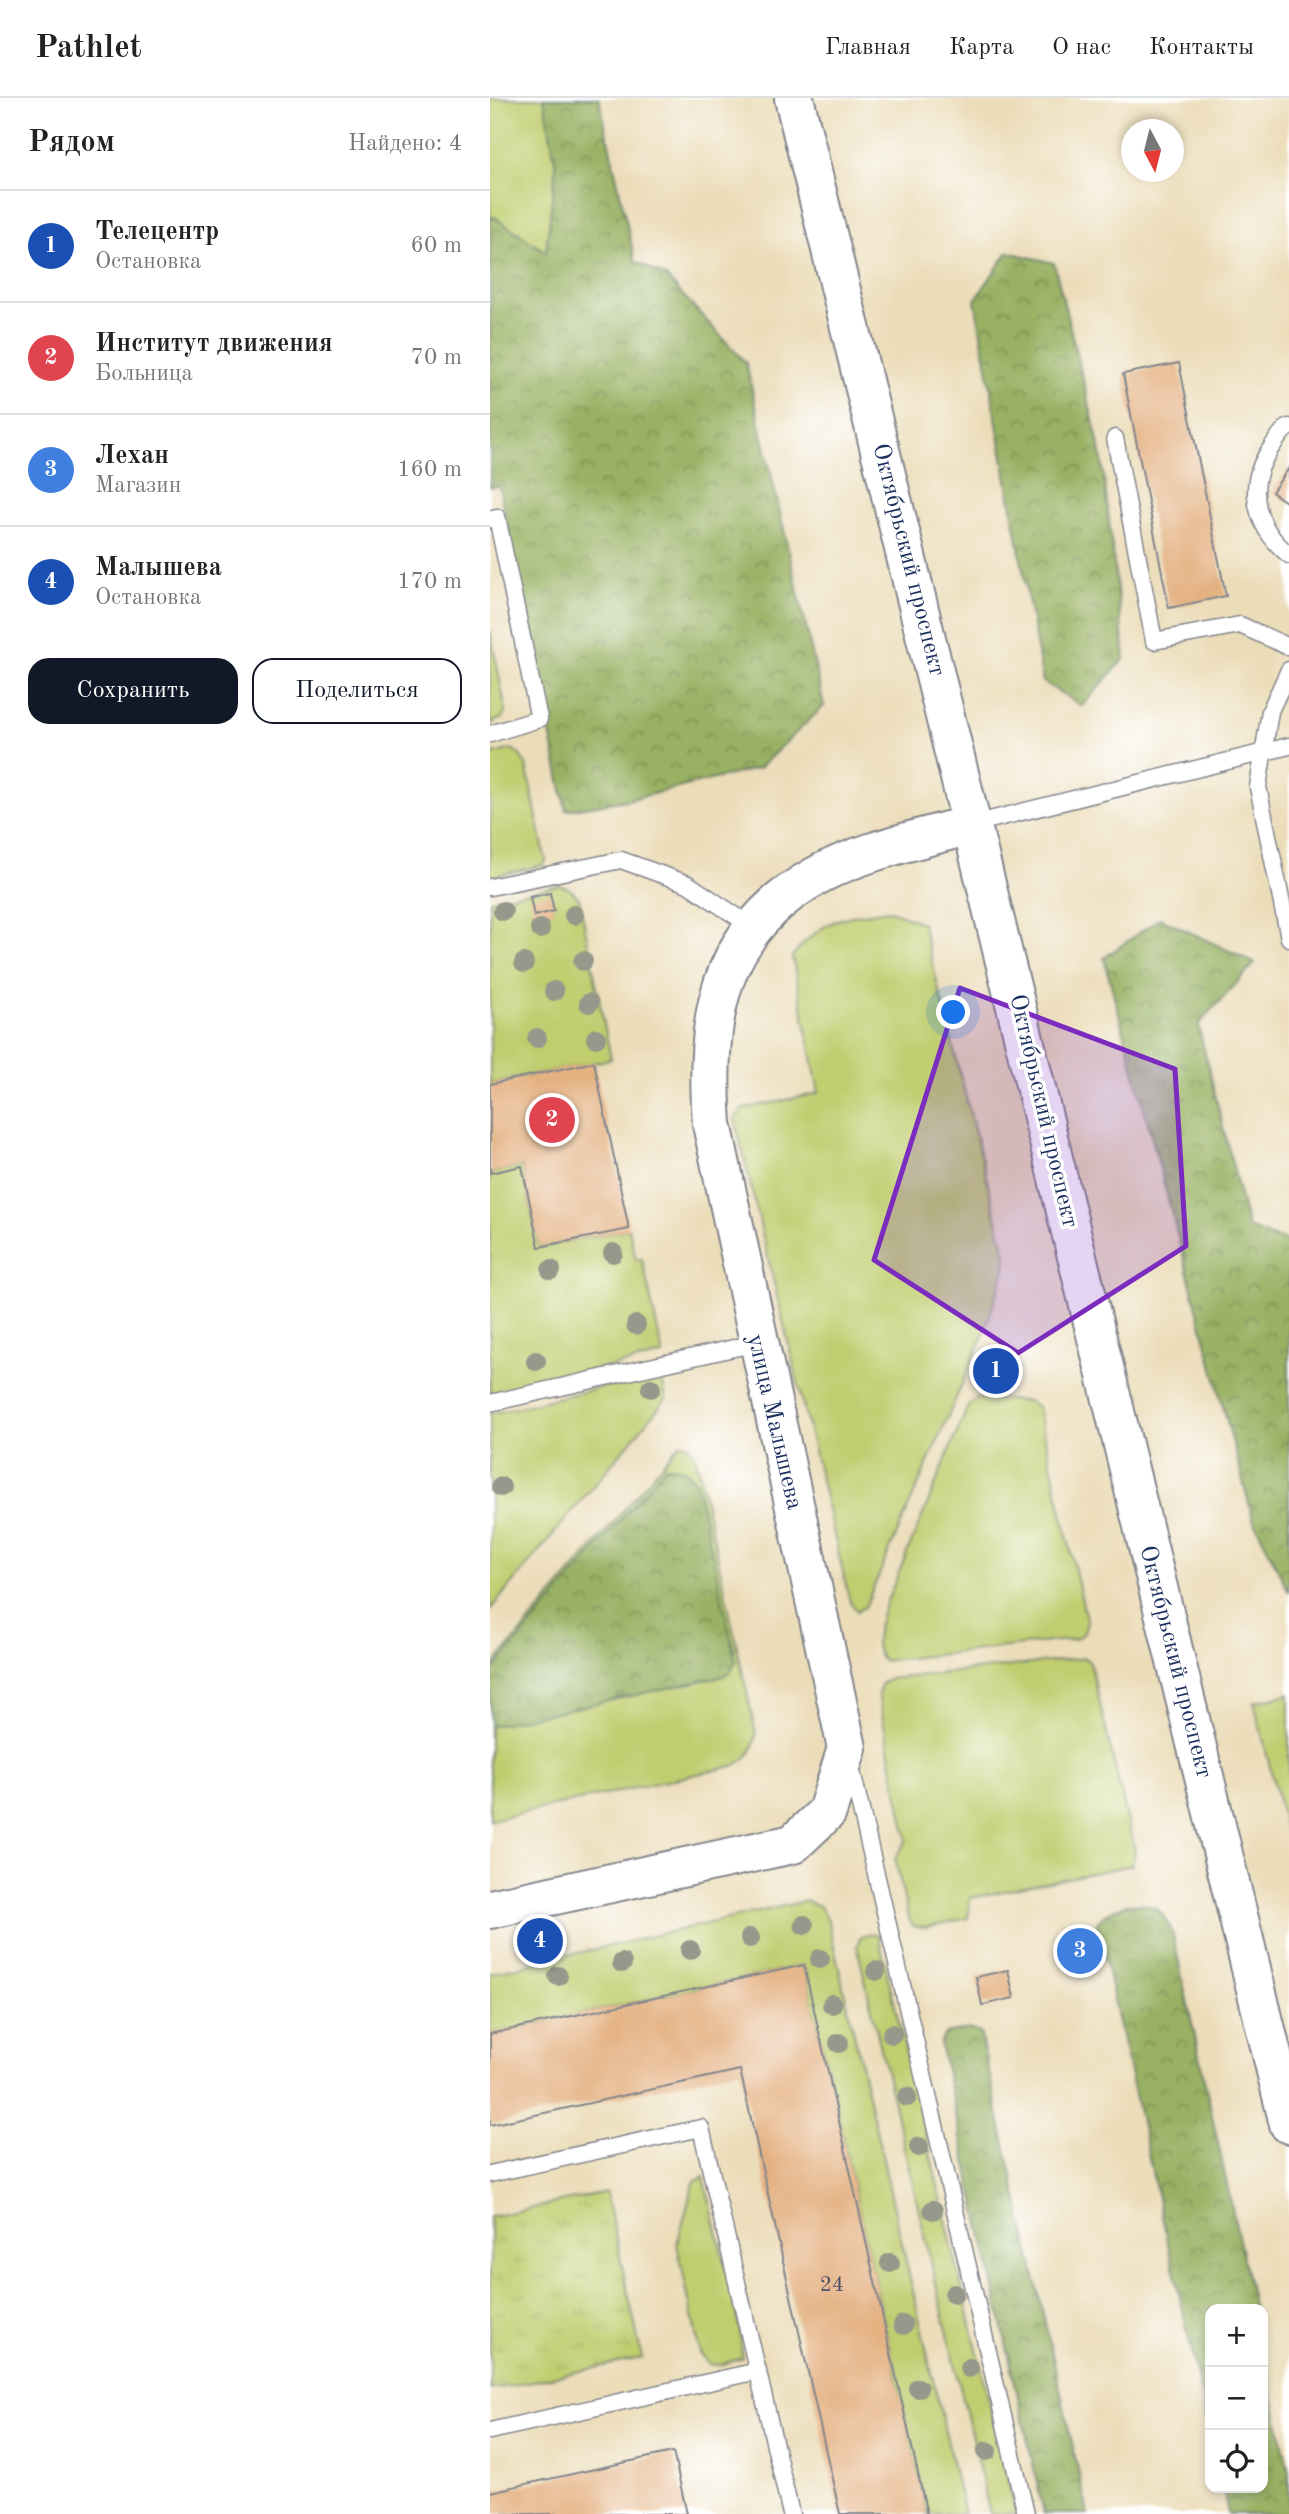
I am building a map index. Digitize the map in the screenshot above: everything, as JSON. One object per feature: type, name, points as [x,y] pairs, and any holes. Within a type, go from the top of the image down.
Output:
[{"type":"main road","name":"Октябрьский проспект","points":[[794,98],[1289,2124]]},
{"type":"main road","name":"улица Малышева","points":[[490,1909],[793,1844],[827,1812],[847,1748],[757,1343],[712,1124],[708,1063],[715,1004],[735,954],[772,907],[817,876],[873,854],[973,824]]},
{"type":"lane","points":[[1289,427],[1261,462],[1254,487],[1259,514],[1289,555]]},
{"type":"lane","points":[[1115,438],[1154,641],[1240,625],[1289,647]]},
{"type":"lane","points":[[490,519],[497,517],[539,719],[490,734]]},
{"type":"lane","points":[[1289,670],[1270,711],[1258,787],[1289,938]]},
{"type":"lane","points":[[973,824],[1289,746]]},
{"type":"lane","points":[[490,887],[621,860],[688,884],[755,928]]},
{"type":"lane","points":[[490,1403],[757,1343]]},
{"type":"lane","points":[[847,1748],[1026,2514]]},
{"type":"lane","points":[[490,2174],[701,2128],[791,2514]]},
{"type":"lane","points":[[490,2431],[758,2371]]},
{"type":"highlighted area","points":[[960,988],[1175,1069],[1186,1246],[1018,1353],[874,1260]]},
{"type":"green space","points":[[490,98],[544,98],[556,166],[546,252],[494,217],[490,219]]},
{"type":"green space","points":[[544,98],[599,98],[635,261],[666,277],[746,363],[824,706],[759,768],[632,799],[566,810],[499,486],[490,487],[490,219],[494,217],[546,252],[556,166]]},
{"type":"green space","points":[[1008,252],[1054,263],[1101,453],[1125,658],[1082,706],[1043,682],[975,300]]},
{"type":"green space","points":[[490,630],[506,711],[502,718],[490,724]]},
{"type":"green space","points":[[512,749],[526,765],[546,861],[543,865],[490,877],[490,755]]},
{"type":"green space","points":[[560,885],[570,889],[579,898],[611,1059],[490,1084],[490,900]]},
{"type":"green space","points":[[889,910],[922,923],[1006,1256],[1005,1269],[983,1336],[865,1607],[857,1611],[850,1602],[735,1119],[743,1109],[819,1093],[792,956],[814,934],[834,921]]},
{"type":"green space","points":[[1160,918],[1255,963],[1198,1025],[1248,1228],[1289,1242],[1289,1592],[1253,1519],[1104,958]]},
{"type":"green space","points":[[522,1166],[539,1247],[629,1229],[636,1260],[642,1259],[663,1355],[490,1394],[490,1173]]},
{"type":"green space","points":[[661,1373],[666,1399],[490,1610],[490,1414]]},
{"type":"green space","points":[[977,1398],[1029,1401],[1038,1407],[1087,1623],[1084,1633],[1076,1639],[883,1661],[876,1644],[882,1613],[968,1406]]},
{"type":"green space","points":[[680,1443],[688,1445],[695,1454],[756,1734],[752,1750],[743,1761],[733,1766],[490,1820],[490,1669]]},
{"type":"green space","points":[[666,1466],[685,1471],[697,1485],[736,1661],[730,1672],[724,1676],[490,1726],[490,1673]]},
{"type":"green space","points":[[1085,1658],[1090,1663],[1135,1851],[1132,1865],[970,1898],[968,1918],[926,1927],[913,1926],[909,1921],[895,1858],[907,1840],[878,1694],[882,1683],[890,1679]]},
{"type":"green space","points":[[1289,1694],[1289,1845],[1254,1702]]},
{"type":"green space","points":[[806,1901],[820,1906],[828,1920],[964,2514],[927,2514],[804,1965],[490,2034],[490,1973]]},
{"type":"green space","points":[[1126,1904],[1149,1906],[1159,1911],[1172,1931],[1253,2304],[1205,2304],[1205,2410],[1097,1923],[1105,1914]]},
{"type":"green space","points":[[867,1934],[878,1935],[1016,2514],[990,2514],[857,1946],[860,1937]]},
{"type":"green space","points":[[970,2029],[980,2033],[1088,2514],[1044,2514],[940,2043],[945,2034]]},
{"type":"green space","points":[[704,2177],[740,2328],[742,2358],[720,2365],[709,2364],[700,2353],[677,2244],[694,2182]]},
{"type":"green space","points":[[606,2192],[642,2358],[490,2390],[490,2217]]},
{"type":"green space","points":[[1268,2374],[1289,2472],[1289,2514],[1228,2514],[1224,2493],[1268,2493]]},
{"type":"building","points":[[1179,363],[1226,596],[1169,608],[1123,374]]},
{"type":"building","points":[[1289,468],[1289,504],[1272,492]]},
{"type":"building","points":[[550,893],[554,911],[534,916],[530,897]]},
{"type":"building","points":[[594,1062],[629,1229],[539,1247],[522,1166],[490,1173],[490,1084]]},
{"type":"building","points":[[991,1348],[1019,1365],[1001,1394],[973,1377]]},
{"type":"building","points":[[1088,1927],[1098,1968],[1072,1974],[1062,1933]]},
{"type":"building","points":[[804,1965],[927,2514],[840,2514],[740,2070],[490,2125],[490,2034]]},
{"type":"building","points":[[1008,1970],[1014,1998],[982,2005],[976,1977]]},
{"type":"building","points":[[673,2452],[687,2514],[490,2514],[490,2492]]},
{"type":"place","name":"Институт движения","points":[[552,1120]]},
{"type":"place","name":"Телецентр","points":[[996,1371]]},
{"type":"place","name":"Малышева","points":[[540,1941]]},
{"type":"place","name":"Лехан","points":[[1080,1951]]}]
